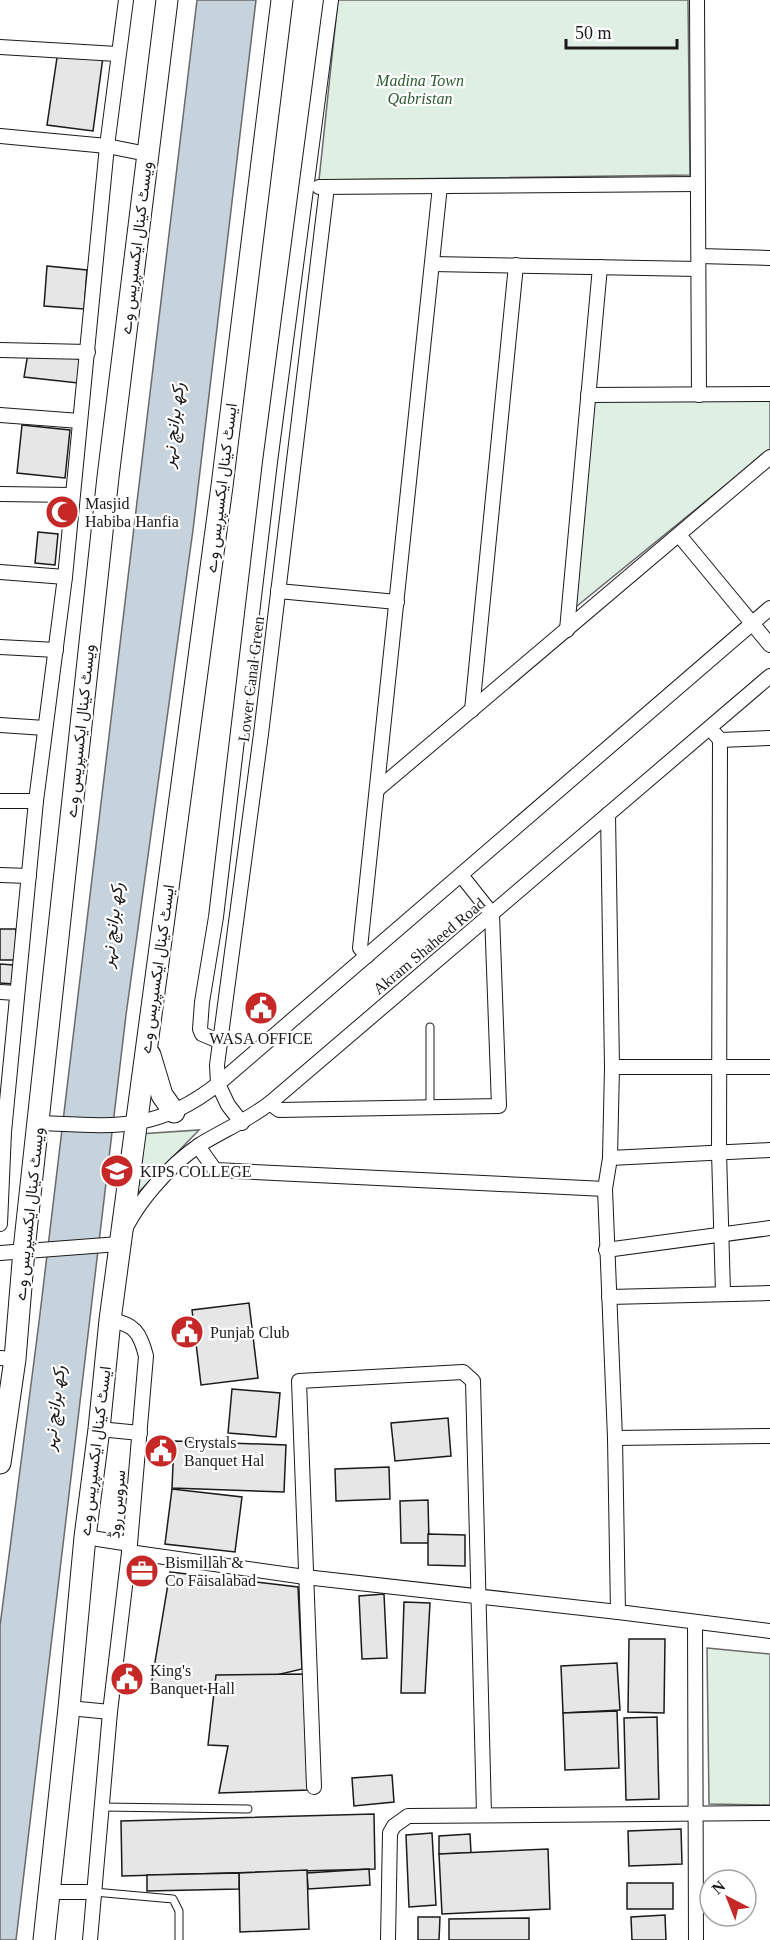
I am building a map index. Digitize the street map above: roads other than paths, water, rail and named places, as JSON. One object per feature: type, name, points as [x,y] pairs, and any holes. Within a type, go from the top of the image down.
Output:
[{"type":"main road","name":"ویسٹ کینال ایکسپریس وے","points":[[0,1463],[8,1359],[31,1250],[108,477],[166,0]]},
{"type":"main road","name":"ایسٹ کینال ایکسپریس وے","points":[[44,1940],[69,1708],[84,1537],[99,1430],[110,1320],[113,1245],[128,1125],[153,1004],[220,498],[282,0]]},
{"type":"main road","points":[[153,1004],[149,1044],[153,1072],[162,1095],[174,1112]]},
{"type":"street","points":[[0,1224],[2,1132],[16,993],[36,801],[65,577],[117,54],[126,0]]},
{"type":"street","points":[[221,1042],[202,1034],[200,1029],[202,1002],[216,917],[270,462],[331,0]]},
{"type":"street","points":[[697,0],[699,395]]},
{"type":"street","points":[[0,47],[117,54]]},
{"type":"street","points":[[0,136],[107,146],[147,154]]},
{"type":"street","points":[[308,187],[698,184]]},
{"type":"street","points":[[367,956],[360,948],[440,186]]},
{"type":"street","name":"Lower Canal Green","points":[[218,1084],[217,1065],[327,187]]},
{"type":"street","points":[[432,264],[600,267],[770,258]]},
{"type":"street","points":[[472,710],[516,265]]},
{"type":"street","points":[[567,630],[600,267]]},
{"type":"street","points":[[0,350],[88,352]]},
{"type":"street","points":[[588,395],[770,394]]},
{"type":"street","points":[[0,415],[80,421]]},
{"type":"street","points":[[378,789],[770,458]]},
{"type":"street","points":[[0,494],[72,495]]},
{"type":"street","points":[[679,535],[770,645]]},
{"type":"street","points":[[0,572],[65,577]]},
{"type":"street","points":[[278,591],[397,602]]},
{"type":"street","name":"Akram Shaheed Road","points":[[218,1084],[770,608]]},
{"type":"street","points":[[0,647],[56,650]]},
{"type":"street","name":"Akram Shaheed Road","points":[[113,1245],[138,1207],[174,1167],[198,1146],[242,1123],[270,1103],[770,676]]},
{"type":"street","points":[[0,725],[45,728]]},
{"type":"street","points":[[710,729],[720,740],[719,1152],[723,1293]]},
{"type":"street","points":[[720,740],[770,738]]},
{"type":"street","points":[[0,801],[36,801]]},
{"type":"street","points":[[608,814],[612,1067],[610,1158],[605,1189],[615,1438],[618,1612]]},
{"type":"street","points":[[0,875],[29,876]]},
{"type":"street","points":[[270,1103],[279,1110],[499,1106],[492,914],[461,875]]},
{"type":"street","points":[[0,992],[16,993]]},
{"type":"street","points":[[612,1067],[770,1067]]},
{"type":"street","points":[[45,1123],[128,1125],[174,1112],[218,1084],[228,1105],[242,1123]]},
{"type":"street","points":[[198,1146],[215,1170],[605,1189]]},
{"type":"street","points":[[610,1158],[770,1150]]},
{"type":"street","points":[[606,1250],[770,1228]]},
{"type":"street","points":[[0,1253],[113,1245]]},
{"type":"street","points":[[609,1297],[770,1293]]},
{"type":"street","name":"سروس روڈ","points":[[90,1940],[110,1712],[129,1548],[146,1356],[137,1332],[127,1322],[110,1320]]},
{"type":"street","points":[[315,1787],[299,1381],[463,1372],[472,1382],[484,1814]]},
{"type":"street","points":[[99,1430],[140,1433]]},
{"type":"street","points":[[615,1438],[770,1436]]},
{"type":"street","points":[[84,1537],[129,1548],[305,1577],[770,1631]]},
{"type":"street","points":[[695,1622],[696,1940]]},
{"type":"street","points":[[69,1708],[110,1712]]},
{"type":"street","points":[[388,1940],[390,1833],[394,1826],[408,1816],[770,1814]]},
{"type":"street","points":[[49,1892],[94,1892]]},
{"type":"lane","points":[[430,1027],[430,1108]]},
{"type":"lane","points":[[102,1807],[248,1809]]},
{"type":"lane","points":[[94,1892],[173,1899],[179,1911],[179,1940]]},
{"type":"water","name":"رکھ برانچ نہر","points":[[197,0],[256,0],[193,530],[126,1015],[16,1940],[0,1940],[0,1626],[39,1322]]},
{"type":"place","name":"Masjid Habiba Hanfia","points":[[62,512]]},
{"type":"place","name":"WASA OFFICE","points":[[261,1008]]},
{"type":"place","name":"KIPS COLLEGE","points":[[117,1171]]},
{"type":"place","name":"Punjab Club","points":[[187,1332]]},
{"type":"place","name":"Crystals Banquet Hal","points":[[161,1451]]},
{"type":"place","name":"Bismillah & Co Faisalabad","points":[[142,1571]]},
{"type":"place","name":"King's Banquet Hall","points":[[127,1679]]},
{"type":"park label","name":"Madina Town Qabristan","points":[[420,89]]}]
